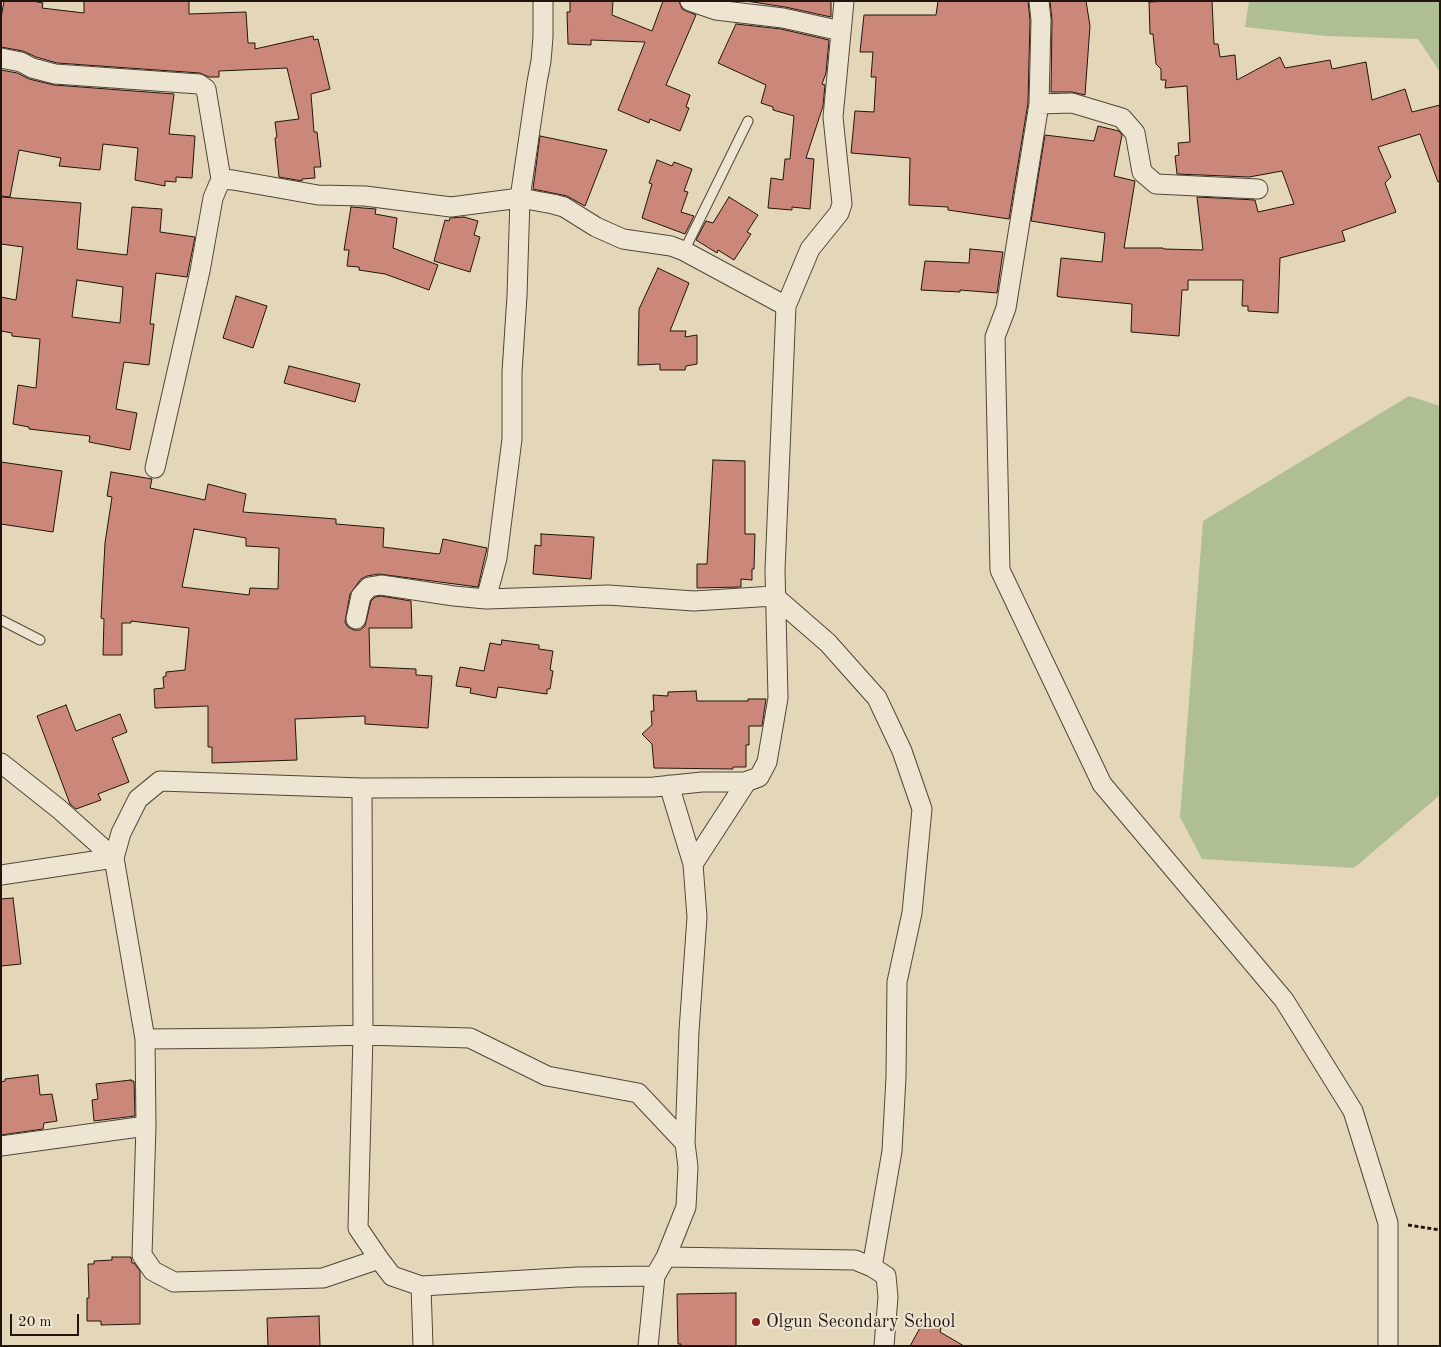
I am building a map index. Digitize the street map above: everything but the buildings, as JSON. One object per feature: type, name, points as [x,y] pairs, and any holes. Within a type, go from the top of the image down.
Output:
[{"type":"street","points":[[486,599],[497,558],[512,438],[512,372],[518,296],[520,198],[541,61],[543,1]]},
{"type":"street","points":[[690,1],[716,10],[782,18],[841,31]]},
{"type":"street","points":[[379,1259],[323,1278],[174,1282],[153,1271],[142,1255],[146,1126],[145,1039],[114,858],[121,833],[138,799],[160,781],[362,788],[669,785],[747,781],[759,777],[767,762],[778,698],[774,596],[786,306],[810,249],[839,213],[842,204],[833,118],[844,1]]},
{"type":"street","points":[[1039,1],[1039,104],[1006,308],[995,337],[1000,570],[1102,784],[1284,1000],[1353,1111],[1388,1223],[1388,1346]]},
{"type":"street","points":[[1,58],[21,62],[32,68],[55,74],[198,84],[206,89],[221,179],[212,198],[200,271],[155,468]]},
{"type":"street","points":[[1039,104],[1072,103],[1122,118],[1135,133],[1142,172],[1156,184],[1258,189]]},
{"type":"street","points":[[221,179],[318,195],[364,196],[451,207],[520,198],[564,207],[596,227],[622,239],[671,246],[684,251],[786,306]]},
{"type":"street","points":[[356,620],[361,596],[369,587],[381,584],[454,596],[486,599],[608,595],[694,601],[774,596],[828,643],[877,698],[902,751],[922,809],[912,913],[897,982],[896,1077],[892,1150],[872,1267]]},
{"type":"street","points":[[1,764],[59,809],[114,858]]},
{"type":"street","points":[[693,864],[747,781]]},
{"type":"street","points":[[648,1346],[655,1276],[666,1257],[686,1207],[688,1167],[685,1143],[689,1031],[697,917],[693,864],[669,785]]},
{"type":"street","points":[[362,788],[363,1035],[358,1228],[392,1276],[421,1286],[577,1277],[655,1276]]},
{"type":"street","points":[[1,875],[114,858]]},
{"type":"street","points":[[145,1039],[363,1035],[470,1038],[547,1076],[638,1093],[685,1143]]},
{"type":"street","points":[[1,1146],[146,1126]]},
{"type":"street","points":[[666,1257],[855,1260],[872,1267],[886,1276],[888,1297],[884,1346]]},
{"type":"street","points":[[421,1286],[422,1346]]},
{"type":"lane","points":[[684,251],[748,120]]},
{"type":"lane","points":[[1,620],[40,640]]},
{"type":"path","points":[[1388,1223],[1440,1230]]},
{"type":"green space","points":[[1249,1],[1440,1],[1440,72],[1418,39],[1326,36],[1245,27]]},
{"type":"green space","points":[[1409,396],[1440,406],[1440,795],[1354,868],[1202,859],[1180,817],[1203,521]]},
{"type":"place","name":"Olgun Secondary School","points":[[756,1322]]}]
